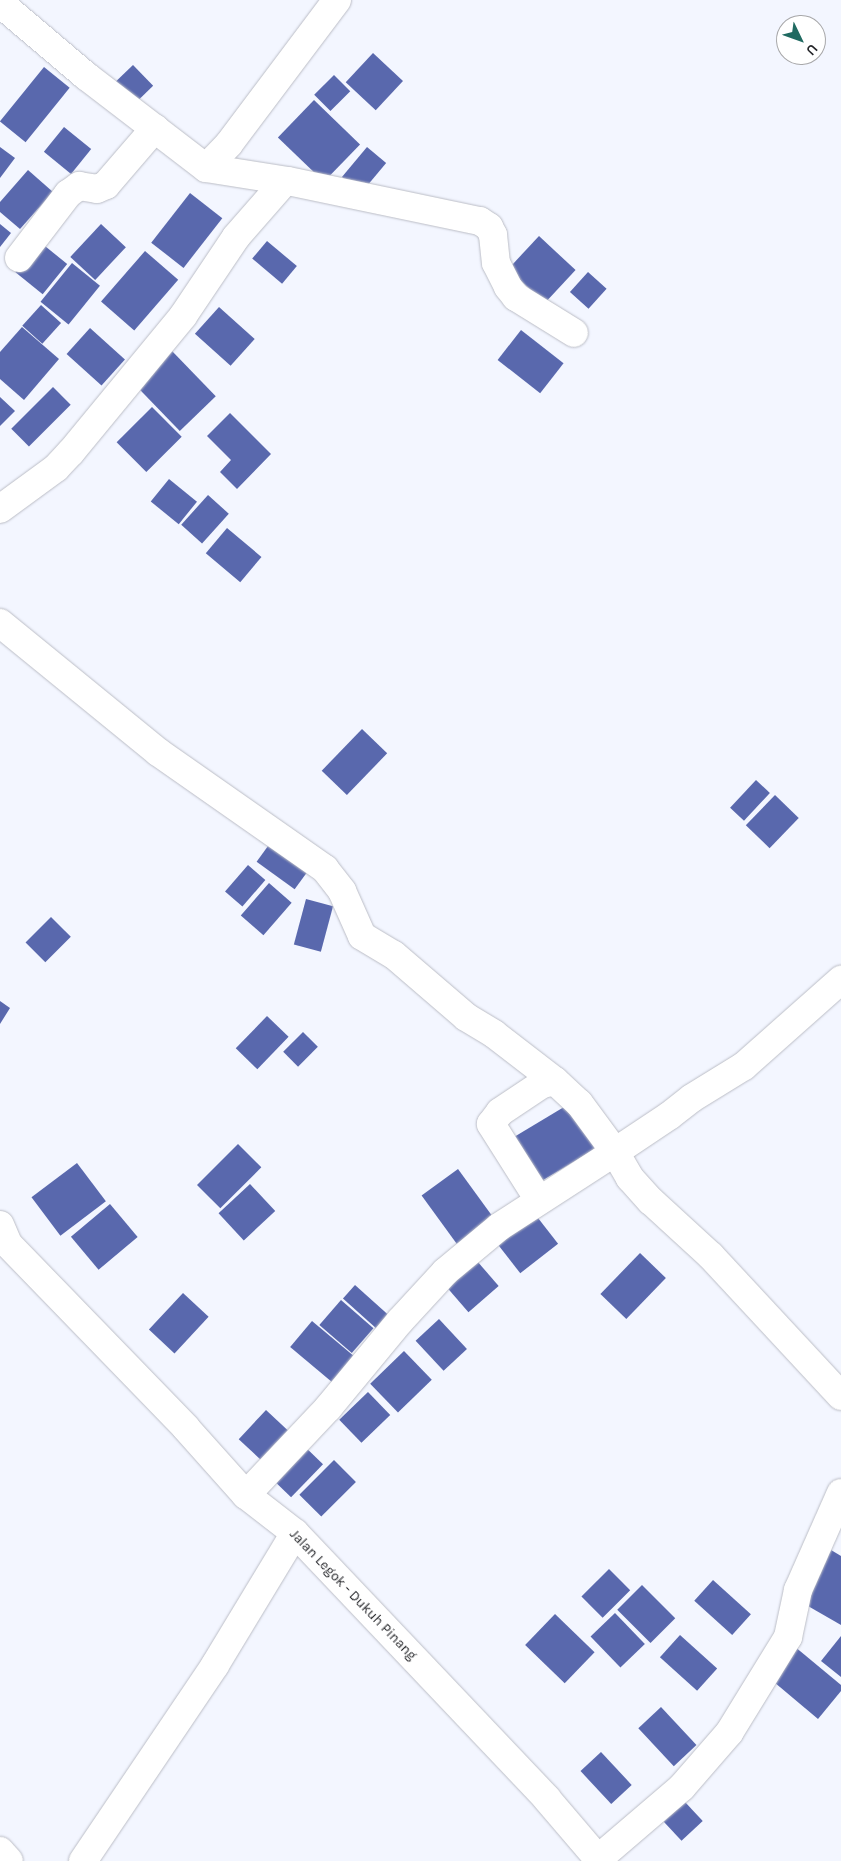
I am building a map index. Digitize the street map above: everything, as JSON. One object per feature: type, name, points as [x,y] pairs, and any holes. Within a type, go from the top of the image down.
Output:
[{"type":"street","points":[[206,168],[229,144],[337,0]]},
{"type":"street","points":[[0,3],[86,76],[206,168],[285,181],[480,221],[489,227],[493,235],[496,264],[508,287],[516,296],[574,333]]},
{"type":"street","points":[[19,258],[68,194],[79,186],[97,189],[106,185],[155,128]]},
{"type":"street","points":[[0,509],[56,468],[71,452],[183,316],[236,237],[285,181]]},
{"type":"street","points":[[0,623],[158,752],[325,869],[342,891],[362,936],[394,955],[466,1017],[494,1034],[556,1081],[579,1103],[615,1152],[630,1178],[711,1256],[841,1396]]},
{"type":"street","points":[[246,1495],[328,1408],[445,1272],[499,1227],[538,1200],[615,1152],[669,1116],[692,1098],[744,1066],[841,980]]},
{"type":"street","points":[[538,1200],[492,1124],[500,1112],[542,1084],[556,1081]]},
{"type":"street","name":"Jalan Legok - Dukuh Pinang","points":[[3,1242],[186,1428],[246,1495],[295,1533],[547,1799],[599,1860]]},
{"type":"street","points":[[599,1860],[682,1787],[729,1733],[788,1637],[798,1590],[841,1493]]},
{"type":"street","points":[[83,1861],[215,1665],[295,1533]]},
{"type":"street","points":[[0,1851],[8,1861]]},
{"type":"building","points":[[373,53],[403,81],[376,110],[346,82]]},
{"type":"building","points":[[133,65],[153,86],[132,107],[111,86]]},
{"type":"building","points":[[44,67],[70,88],[26,142],[0,121]]},
{"type":"building","points":[[334,75],[350,91],[330,111],[314,95]]},
{"type":"building","points":[[314,100],[360,144],[324,182],[278,137]]},
{"type":"building","points":[[64,127],[91,149],[71,174],[44,152]]},
{"type":"building","points":[[0,147],[15,158],[0,178]]},
{"type":"building","points":[[367,147],[386,163],[361,193],[342,177]]},
{"type":"building","points":[[28,170],[53,192],[20,229],[0,212],[0,202]]},
{"type":"building","points":[[190,193],[222,218],[184,268],[151,243]]},
{"type":"building","points":[[0,224],[11,233],[0,247]]},
{"type":"building","points":[[101,224],[126,247],[95,280],[70,257]]},
{"type":"building","points":[[539,236],[576,270],[545,303],[508,269]]},
{"type":"building","points":[[267,241],[297,266],[282,284],[252,259]]},
{"type":"building","points":[[40,242],[67,264],[43,294],[15,272]]},
{"type":"building","points":[[145,251],[178,280],[134,330],[101,302]]},
{"type":"building","points":[[72,263],[100,286],[69,325],[41,302]]},
{"type":"building","points":[[588,272],[607,289],[589,309],[570,292]]},
{"type":"building","points":[[41,305],[61,323],[42,344],[22,326]]},
{"type":"building","points":[[219,307],[255,339],[231,366],[195,334]]},
{"type":"building","points":[[22,327],[59,359],[24,400],[0,379],[0,352]]},
{"type":"building","points":[[90,328],[125,359],[102,385],[67,354]]},
{"type":"building","points":[[521,330],[564,363],[540,393],[498,360]]},
{"type":"building","points":[[172,351],[216,396],[180,431],[136,386]]},
{"type":"building","points":[[53,387],[71,405],[29,446],[11,429]]},
{"type":"building","points":[[0,397],[15,411],[0,426]]},
{"type":"building","points":[[152,407],[182,437],[146,472],[117,442]]},
{"type":"building","points":[[230,413],[271,454],[237,489],[220,472],[231,460],[207,436]]},
{"type":"building","points":[[169,479],[197,502],[179,524],[151,502]]},
{"type":"building","points":[[208,495],[229,514],[202,543],[181,525]]},
{"type":"building","points":[[227,528],[261,557],[240,582],[206,553]]},
{"type":"building","points":[[362,729],[387,753],[347,795],[322,771]]},
{"type":"building","points":[[756,780],[770,793],[744,821],[730,808]]},
{"type":"building","points":[[775,795],[799,818],[770,848],[746,825]]},
{"type":"building","points":[[276,835],[314,863],[295,889],[257,862]]},
{"type":"building","points":[[248,865],[265,880],[242,907],[225,891]]},
{"type":"building","points":[[269,883],[292,903],[263,935],[241,915]]},
{"type":"building","points":[[306,899],[333,906],[321,952],[294,944]]},
{"type":"building","points":[[51,917],[71,937],[45,962],[26,942]]},
{"type":"building","points":[[0,1001],[10,1008],[0,1024]]},
{"type":"building","points":[[267,1016],[289,1037],[257,1069],[236,1048]]},
{"type":"building","points":[[303,1032],[318,1047],[298,1067],[283,1052]]},
{"type":"building","points":[[569,1104],[596,1149],[537,1184],[511,1139]]},
{"type":"building","points":[[238,1144],[261,1167],[220,1208],[197,1185]]},
{"type":"building","points":[[77,1163],[106,1201],[60,1236],[31,1197]]},
{"type":"building","points":[[458,1169],[496,1222],[460,1248],[422,1195]]},
{"type":"building","points":[[250,1184],[275,1211],[244,1240],[219,1213]]},
{"type":"building","points":[[110,1204],[138,1237],[99,1270],[71,1237]]},
{"type":"building","points":[[531,1209],[558,1244],[520,1273],[493,1239]]},
{"type":"building","points":[[640,1253],[666,1278],[626,1319],[600,1294]]},
{"type":"building","points":[[477,1261],[499,1286],[468,1312],[447,1287]]},
{"type":"building","points":[[355,1285],[388,1315],[376,1328],[343,1298]]},
{"type":"building","points":[[183,1293],[209,1317],[174,1353],[149,1330]]},
{"type":"building","points":[[341,1300],[373,1328],[352,1353],[319,1325]]},
{"type":"building","points":[[439,1319],[467,1349],[444,1371],[416,1341]]},
{"type":"building","points":[[312,1321],[358,1360],[336,1386],[290,1347]]},
{"type":"building","points":[[404,1351],[432,1380],[398,1412],[370,1384]]},
{"type":"building","points":[[368,1392],[390,1415],[361,1443],[339,1420]]},
{"type":"building","points":[[266,1410],[293,1435],[266,1464],[239,1439]]},
{"type":"building","points":[[300,1442],[323,1464],[291,1497],[268,1475]]},
{"type":"building","points":[[334,1460],[356,1482],[321,1517],[299,1495]]},
{"type":"building","points":[[831,1550],[841,1556],[841,1625],[801,1602]]},
{"type":"building","points":[[609,1569],[630,1590],[603,1618],[581,1597]]},
{"type":"building","points":[[713,1580],[751,1614],[732,1635],[694,1601]]},
{"type":"building","points":[[642,1585],[675,1618],[650,1643],[617,1610]]},
{"type":"building","points":[[615,1613],[645,1644],[620,1668],[591,1637]]},
{"type":"building","points":[[555,1614],[595,1652],[565,1683],[525,1645]]},
{"type":"building","points":[[680,1635],[717,1668],[697,1691],[660,1657]]},
{"type":"building","points":[[841,1636],[841,1677],[821,1661]]},
{"type":"building","points":[[794,1646],[841,1685],[841,1691],[818,1719],[768,1677]]},
{"type":"building","points":[[661,1707],[696,1745],[674,1766],[638,1728]]},
{"type":"building","points":[[601,1752],[632,1785],[611,1804],[581,1771]]},
{"type":"building","points":[[685,1802],[703,1821],[682,1841],[664,1822]]}]
